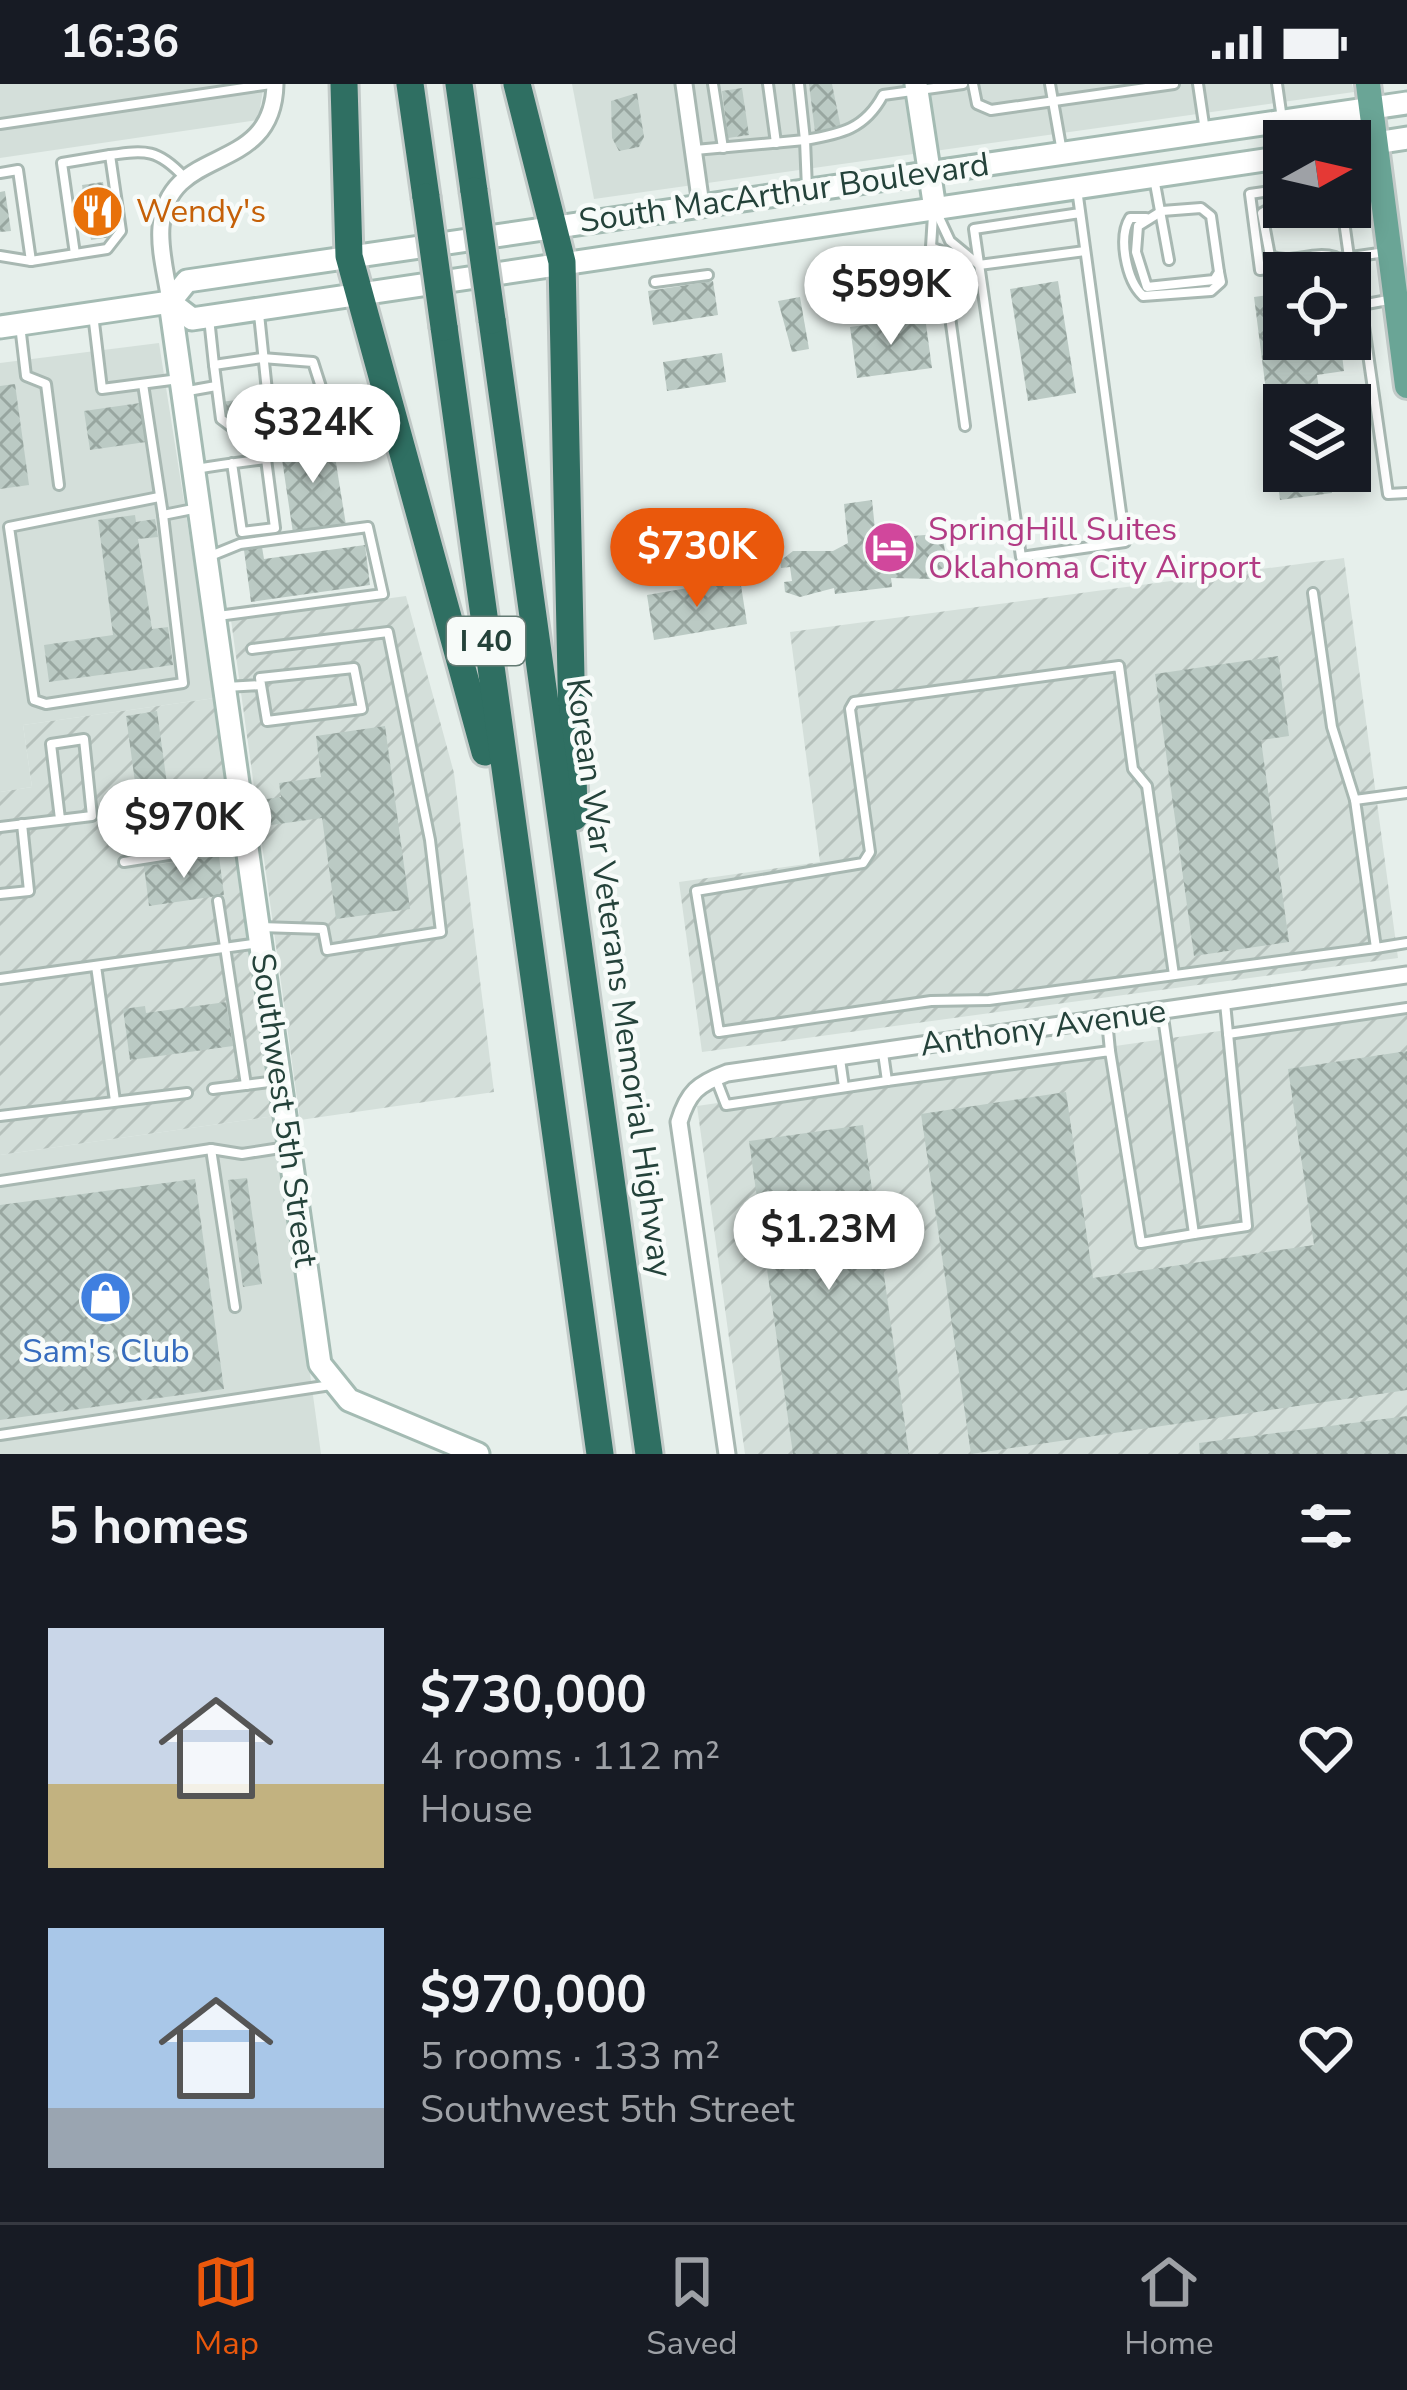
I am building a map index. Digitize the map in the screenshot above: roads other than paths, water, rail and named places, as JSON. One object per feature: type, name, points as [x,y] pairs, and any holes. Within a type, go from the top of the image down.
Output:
[{"type":"highway","points":[[344,84],[349,256],[464,659],[529,956]]},
{"type":"highway","name":"I 40","points":[[410,84],[600,1454]]},
{"type":"highway","name":"Korean War Veterans Memorial Highway","points":[[459,84],[649,1454]]},
{"type":"highway","points":[[517,84],[562,262],[575,715],[572,905]]},
{"type":"main road","points":[[916,88],[935,209]]},
{"type":"main road","name":"South MacArthur Boulevard","points":[[1285,120],[1369,96],[1407,103]]},
{"type":"main road","name":"South MacArthur Boulevard","points":[[10,325],[170,302],[187,280],[1263,124]]},
{"type":"main road","points":[[1154,176],[1156,154],[1205,132]]},
{"type":"main road","points":[[1371,144],[1407,139]]},
{"type":"main road","points":[[1077,188],[1121,145]]},
{"type":"main road","name":"South MacArthur Boulevard","points":[[170,302],[192,319],[1263,160]]},
{"type":"main road","points":[[1371,177],[1390,252],[1407,386]]},
{"type":"main road","name":"Southwest 5th Street","points":[[170,302],[320,1364],[332,1385]]},
{"type":"main road","points":[[332,1385],[449,1449],[478,1454]]},
{"type":"street","points":[[184,177],[251,143],[273,112],[273,84]]},
{"type":"street","points":[[684,84],[701,205]]},
{"type":"street","name":"Southwest 5th Street","points":[[170,302],[161,229],[168,201],[184,177]]},
{"type":"street","name":"Anthony Avenue","points":[[727,1454],[679,1122],[687,1097],[716,1078],[839,1057],[1407,975]]},
{"type":"lane","points":[[0,124],[273,84]]},
{"type":"lane","points":[[713,84],[723,148]]},
{"type":"lane","points":[[768,84],[776,143]]},
{"type":"lane","points":[[799,84],[808,190]]},
{"type":"lane","points":[[874,84],[883,95]]},
{"type":"lane","points":[[883,95],[963,84]]},
{"type":"lane","points":[[973,84],[977,104],[991,110],[1174,84]]},
{"type":"lane","points":[[1050,84],[1062,153]]},
{"type":"lane","points":[[1198,84],[1205,132]]},
{"type":"lane","points":[[1277,84],[1282,120]]},
{"type":"lane","points":[[693,151],[805,140],[858,125],[871,118],[883,95]]},
{"type":"lane","points":[[75,254],[62,163],[149,149],[163,154],[184,177]]},
{"type":"lane","points":[[0,256],[32,261],[107,249],[122,231],[110,155]]},
{"type":"lane","points":[[0,172],[18,170],[32,261]]},
{"type":"lane","points":[[1154,176],[1168,260]]},
{"type":"lane","points":[[1077,188],[1125,542],[1021,557],[974,229],[1080,213]]},
{"type":"lane","points":[[1263,192],[1250,194],[1263,270]]},
{"type":"lane","points":[[935,209],[949,228],[950,242],[980,266],[1085,251]]},
{"type":"lane","points":[[935,209],[928,230],[931,247],[940,251]]},
{"type":"lane","points":[[1207,210],[1220,272],[1214,280],[1147,287],[1134,236],[1148,218],[1162,212],[1207,210]]},
{"type":"lane","points":[[940,251],[950,242]]},
{"type":"lane","points":[[940,251],[965,426]]},
{"type":"lane","points":[[1371,254],[1390,252]]},
{"type":"lane","points":[[655,282],[708,275]]},
{"type":"lane","points":[[1396,299],[1361,305],[1388,494],[1407,493]]},
{"type":"lane","points":[[258,309],[270,420]]},
{"type":"lane","points":[[93,313],[102,389],[143,384],[216,386]]},
{"type":"lane","points":[[208,316],[220,419],[232,428],[326,412],[329,405],[313,362],[262,358],[214,365]]},
{"type":"lane","points":[[10,325],[26,376],[46,384],[58,485]]},
{"type":"lane","points":[[143,384],[163,515],[184,683],[46,704],[34,700],[9,527],[159,497]]},
{"type":"lane","points":[[195,469],[232,464],[266,460],[275,528],[242,532],[232,464]]},
{"type":"lane","points":[[163,515],[200,508]]},
{"type":"lane","points":[[207,557],[240,544],[368,527],[383,593],[216,616]]},
{"type":"lane","points":[[1313,593],[1332,728],[1355,800],[1376,948]]},
{"type":"lane","points":[[0,980],[225,947],[259,935],[323,929],[327,950],[440,932],[430,840],[388,632],[252,649]]},
{"type":"lane","points":[[1174,975],[1148,786],[1133,769],[1119,667],[854,702],[850,709],[870,853],[862,863],[696,891],[719,1032],[1174,975],[1407,943]]},
{"type":"lane","points":[[224,687],[354,668],[362,710],[267,721],[260,682]]},
{"type":"lane","points":[[0,827],[92,816],[84,739],[50,744],[60,819]]},
{"type":"lane","points":[[1355,800],[1407,793]]},
{"type":"lane","points":[[0,894],[29,891],[22,824]]},
{"type":"lane","points":[[124,862],[247,843]]},
{"type":"lane","points":[[218,901],[246,1085]]},
{"type":"lane","points":[[96,966],[115,1102]]},
{"type":"lane","points":[[1107,1018],[1142,1244],[1247,1226],[1224,1001]]},
{"type":"lane","points":[[1228,1034],[1407,1008]]},
{"type":"lane","points":[[1162,1010],[1194,1234]]},
{"type":"lane","points":[[883,1051],[887,1081]]},
{"type":"lane","points":[[716,1078],[726,1105],[1110,1051]]},
{"type":"lane","points":[[839,1057],[844,1088]]},
{"type":"lane","points":[[213,1089],[280,1081]]},
{"type":"lane","points":[[0,1116],[187,1093]]},
{"type":"lane","points":[[0,1180],[211,1149],[242,1154],[289,1146]]},
{"type":"lane","points":[[211,1149],[236,1307]]},
{"type":"lane","points":[[0,1435],[332,1385]]},
{"type":"place","name":"Wendy's","points":[[97,211]]},
{"type":"place","name":"SpringHill Suites Oklahoma City Airport","points":[[889,548]]},
{"type":"place","name":"Sam's Club","points":[[106,1297]]}]
